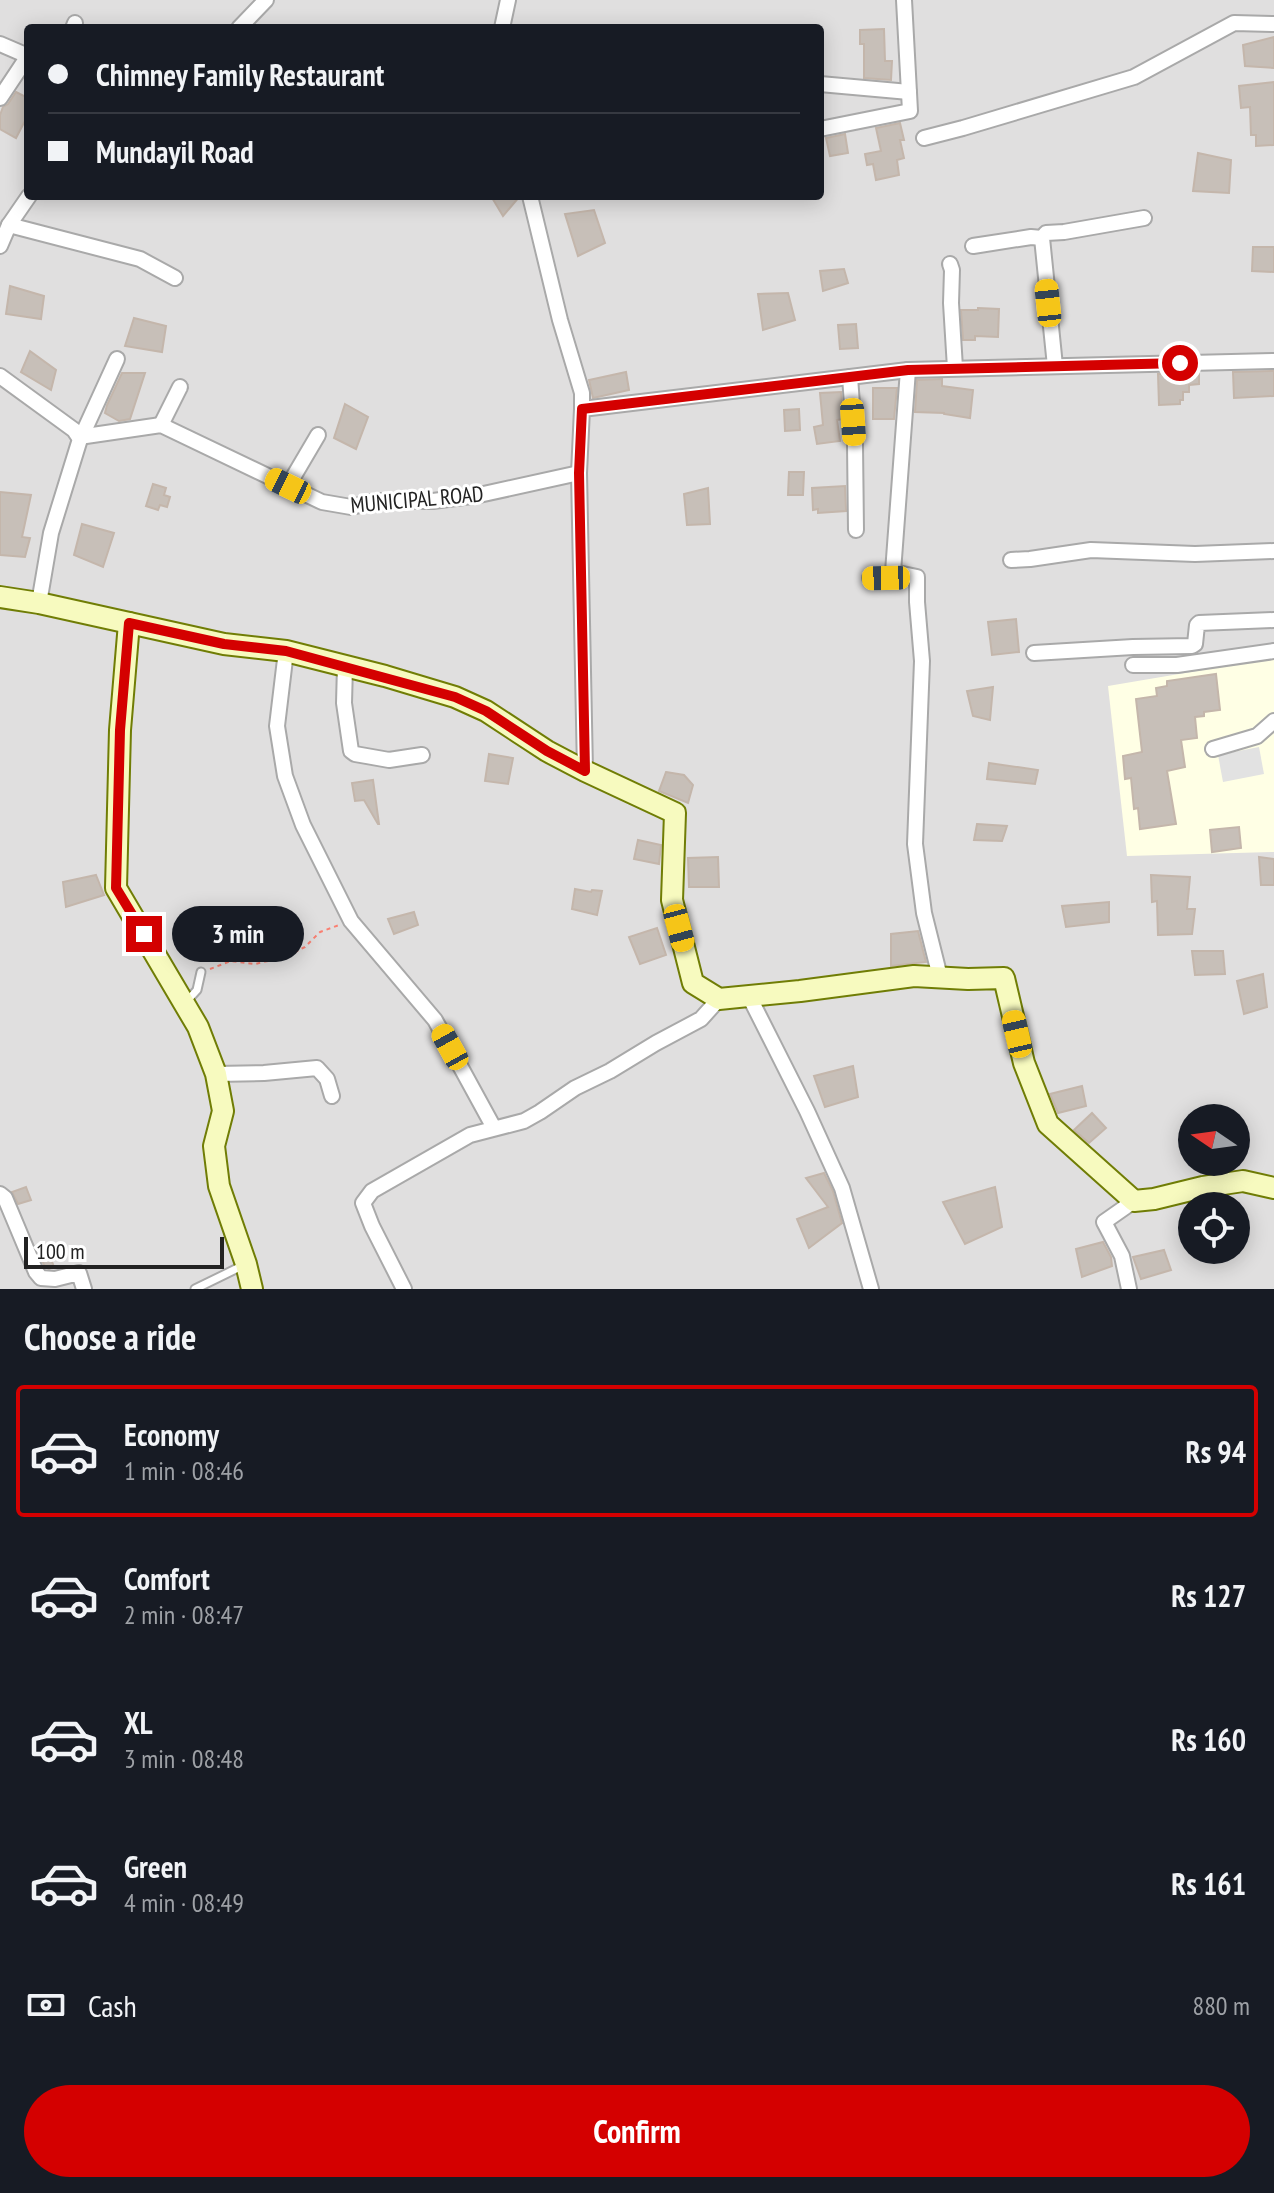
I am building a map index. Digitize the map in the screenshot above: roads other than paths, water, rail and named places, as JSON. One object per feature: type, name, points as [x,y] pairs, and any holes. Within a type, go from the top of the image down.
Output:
[{"type":"main road","points":[[1,600],[39,603],[224,644],[286,651],[413,684],[471,703],[547,751],[675,813],[672,900],[693,983],[719,999],[914,976],[1004,978],[1024,1063],[1048,1124],[1134,1201],[1243,1181],[1274,1188]]},
{"type":"main road","points":[[129,623],[120,730],[116,888],[198,1027],[216,1074],[223,1111],[214,1146],[219,1186],[252,1289]]},
{"type":"street","points":[[243,24],[266,0]]},
{"type":"street","points":[[503,24],[508,0]]},
{"type":"street","points":[[824,128],[910,111],[904,0]]},
{"type":"street","points":[[924,138],[1134,77],[1234,23],[1274,24]]},
{"type":"street","points":[[0,44],[24,54]]},
{"type":"street","points":[[0,98],[24,62]]},
{"type":"street","points":[[824,84],[909,92]]},
{"type":"street","points":[[0,246],[9,225],[26,200]]},
{"type":"street","points":[[531,200],[560,320],[582,393],[579,473],[585,771]]},
{"type":"street","points":[[1055,366],[1042,238],[1046,233],[1144,218]]},
{"type":"street","points":[[9,225],[140,259],[175,278]]},
{"type":"street","points":[[973,246],[1042,238]]},
{"type":"street","points":[[950,264],[955,368]]},
{"type":"street","points":[[39,603],[51,533],[79,437],[117,359]]},
{"type":"street","points":[[582,409],[908,370],[1274,361]]},
{"type":"street","points":[[870,578],[886,578],[893,572],[908,370]]},
{"type":"street","points":[[0,376],[79,437]]},
{"type":"street","points":[[850,377],[856,530]]},
{"type":"street","points":[[79,437],[161,425],[180,387]]},
{"type":"street","name":"MUNICIPAL ROAD","points":[[161,425],[322,502],[351,507],[377,501],[433,501],[479,495],[579,473]]},
{"type":"street","points":[[288,486],[318,435]]},
{"type":"street","points":[[1011,560],[1091,550],[1195,554],[1274,551]]},
{"type":"street","points":[[893,572],[917,577],[922,661],[915,844],[924,913],[940,977]]},
{"type":"street","points":[[1034,653],[1192,646],[1199,623],[1274,620]]},
{"type":"street","points":[[286,651],[277,726],[285,776],[303,825],[351,921],[435,1020],[494,1128]]},
{"type":"street","points":[[1133,665],[1177,665],[1274,651]]},
{"type":"street","points":[[345,666],[344,703],[351,751],[381,759],[422,755]]},
{"type":"street","points":[[1213,749],[1257,736],[1274,721]]},
{"type":"street","points":[[749,996],[842,1188],[871,1289]]},
{"type":"street","points":[[404,1289],[363,1203],[372,1191],[470,1135],[524,1121],[575,1088],[701,1019],[719,999]]},
{"type":"street","points":[[216,1074],[317,1068],[327,1079],[332,1096]]},
{"type":"street","points":[[0,1194],[5,1198],[41,1278],[55,1279],[79,1273],[84,1289]]},
{"type":"street","points":[[1129,1289],[1122,1256],[1104,1222],[1134,1201]]},
{"type":"lane","points":[[185,1004],[197,990],[201,972]]},
{"type":"lane","points":[[195,1289],[246,1264]]}]
